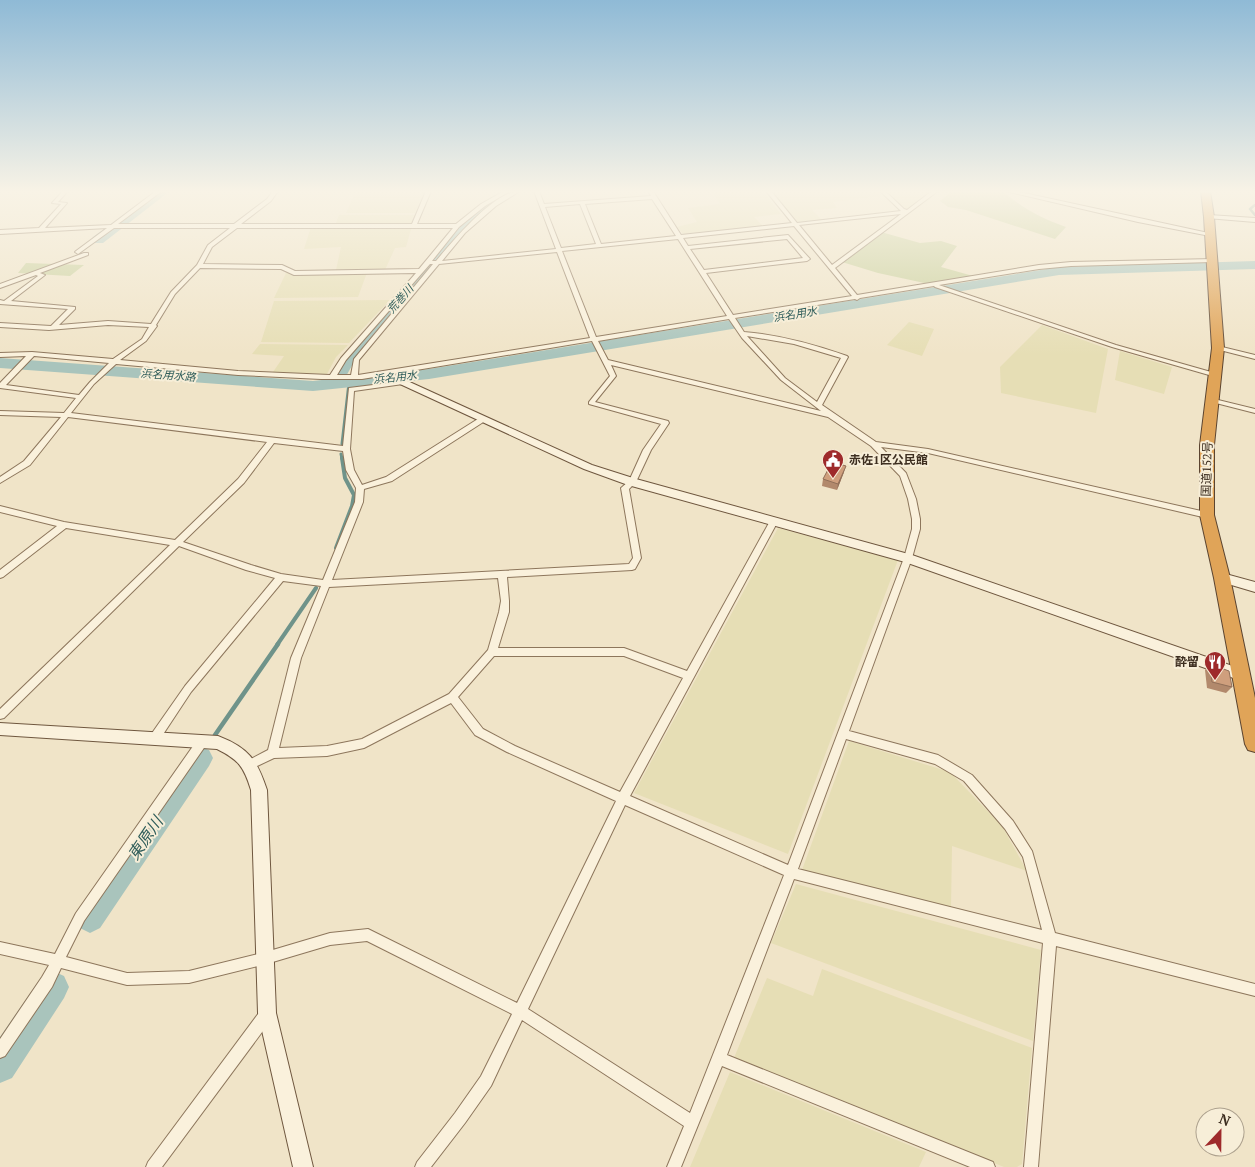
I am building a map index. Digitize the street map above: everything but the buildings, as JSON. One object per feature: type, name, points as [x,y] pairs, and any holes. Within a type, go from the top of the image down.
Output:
[{"type":"highway","name":"国道152号","points":[[1211,245],[1218,348],[1214,401],[1207,445],[1206,515],[1222,578],[1254,734]]},
{"type":"street","points":[[0,286],[86,254],[78,252],[88,245]]},
{"type":"street","points":[[0,480],[27,463],[100,374],[113,362],[144,340],[173,293],[199,266],[211,245]]},
{"type":"street","points":[[354,377],[356,360],[443,245]]},
{"type":"street","points":[[332,377],[343,359],[421,270],[449,245]]},
{"type":"street","points":[[0,509],[64,525],[178,543],[281,577],[326,584],[632,567],[637,558],[625,488],[632,482],[638,467],[664,423],[591,403],[613,376],[595,340],[557,245]]},
{"type":"street","points":[[432,262],[595,245]]},
{"type":"street","points":[[674,1167],[792,873],[908,558],[916,529],[912,499],[903,475],[874,444],[831,416],[783,380],[732,319],[684,245]]},
{"type":"street","points":[[686,248],[710,245]]},
{"type":"street","points":[[701,272],[807,259],[795,245]]},
{"type":"street","points":[[814,245],[857,298]]},
{"type":"street","points":[[832,268],[863,245]]},
{"type":"street","points":[[1103,264],[1112,270]]},
{"type":"street","points":[[0,355],[113,362],[260,375],[354,377],[938,286],[1039,267],[1103,264],[1212,264]]},
{"type":"street","points":[[199,266],[282,267],[294,273],[421,270]]},
{"type":"street","points":[[3,302],[42,275],[33,274]]},
{"type":"street","points":[[938,286],[1114,346],[1216,375]]},
{"type":"street","points":[[3,302],[73,308],[53,327]]},
{"type":"street","points":[[0,325],[53,327],[108,323],[154,326]]},
{"type":"street","points":[[742,331],[808,344],[845,357],[818,406]]},
{"type":"street","points":[[1218,348],[1255,357]]},
{"type":"street","points":[[30,357],[0,386],[82,397]]},
{"type":"street","points":[[606,362],[831,416]]},
{"type":"street","points":[[386,373],[588,467],[632,482],[908,558],[1242,675]]},
{"type":"street","points":[[273,753],[296,658],[310,620],[357,510],[361,494],[360,488],[350,470],[346,449],[351,388],[403,382]]},
{"type":"street","points":[[1214,401],[1255,411]]},
{"type":"street","points":[[0,413],[66,415],[346,449]]},
{"type":"street","points":[[360,488],[389,479],[484,419]]},
{"type":"street","points":[[0,715],[241,480],[272,440]]},
{"type":"street","points":[[874,444],[944,454],[1206,515]]},
{"type":"street","points":[[422,1167],[486,1081],[623,798],[774,521]]},
{"type":"street","points":[[0,575],[64,525]]},
{"type":"street","points":[[251,764],[273,753],[327,751],[364,743],[452,697],[492,652],[504,612],[505,601],[502,574]]},
{"type":"street","points":[[154,739],[188,689],[281,577]]},
{"type":"street","points":[[1222,578],[1255,588]]},
{"type":"street","points":[[492,652],[624,652],[689,676]]},
{"type":"street","points":[[452,697],[479,732],[511,749],[792,873],[1255,990]]},
{"type":"street","points":[[0,729],[218,743],[238,752],[251,764],[259,790],[267,1013],[303,1167]]},
{"type":"street","points":[[844,734],[938,760],[968,778],[1009,825],[1028,855],[1050,938],[1031,1167]]},
{"type":"street","points":[[0,1051],[47,982],[80,917],[202,742]]},
{"type":"street","points":[[0,948],[127,979],[189,977],[266,958],[330,938],[368,935],[520,1011],[693,1123]]},
{"type":"street","points":[[153,1167],[267,1013]]},
{"type":"street","points":[[718,1058],[988,1167]]},
{"type":"shaded area","points":[[305,245],[406,245],[395,248],[385,270],[368,270],[358,297],[274,298],[286,273],[357,271],[336,270],[341,247],[304,249]]},
{"type":"shaded area","points":[[390,300],[349,343],[261,342],[274,301]]},
{"type":"shaded area","points":[[909,322],[934,329],[922,356],[887,345]]},
{"type":"shaded area","points":[[1042,325],[1108,349],[1096,413],[1001,393],[1000,367]]},
{"type":"shaded area","points":[[260,344],[348,345],[336,357],[327,374],[273,372],[284,356],[252,354]]},
{"type":"shaded area","points":[[1120,351],[1172,367],[1164,394],[1115,380]]},
{"type":"shaded area","points":[[778,528],[898,560],[788,854],[634,793]]},
{"type":"shaded area","points":[[849,741],[950,772],[1002,826],[1027,871],[952,846],[951,908],[802,870]]},
{"type":"shaded area","points":[[796,884],[1041,950],[1033,1041],[771,943]]},
{"type":"shaded area","points":[[822,969],[1032,1048],[1022,1164],[1017,1167],[1004,1167],[734,1058],[767,978],[813,996]]},
{"type":"shaded area","points":[[730,1072],[926,1152],[919,1167],[690,1167]]},
{"type":"green space","points":[[864,245],[955,245],[957,246],[941,267],[973,276],[929,284],[878,273],[842,262]]},
{"type":"green space","points":[[26,263],[84,265],[70,276],[18,273]]},
{"type":"waterway","name":"荒巻川","points":[[341,374],[347,360],[447,245]]},
{"type":"waterway","name":"浜名用水","points":[[0,363],[313,386],[429,374],[1059,271],[1255,265]]},
{"type":"waterway","points":[[342,444],[349,383]]},
{"type":"waterway","points":[[341,454],[342,459]]},
{"type":"waterway","points":[[336,548],[352,506],[354,495],[345,478],[342,458]]},
{"type":"waterway","points":[[277,645],[316,588]]},
{"type":"waterway","points":[[215,735],[278,644]]},
{"type":"waterway","name":"東原川","points":[[90,918],[200,758]]},
{"type":"waterway","name":"東原川","points":[[0,1066],[53,987]]},
{"type":"place","name":"赤佐1区公民館","points":[[833,479]]},
{"type":"place","name":"酔留","points":[[1215,681]]},
{"type":"water label","name":"浜名用水路","points":[[168,375]]}]
